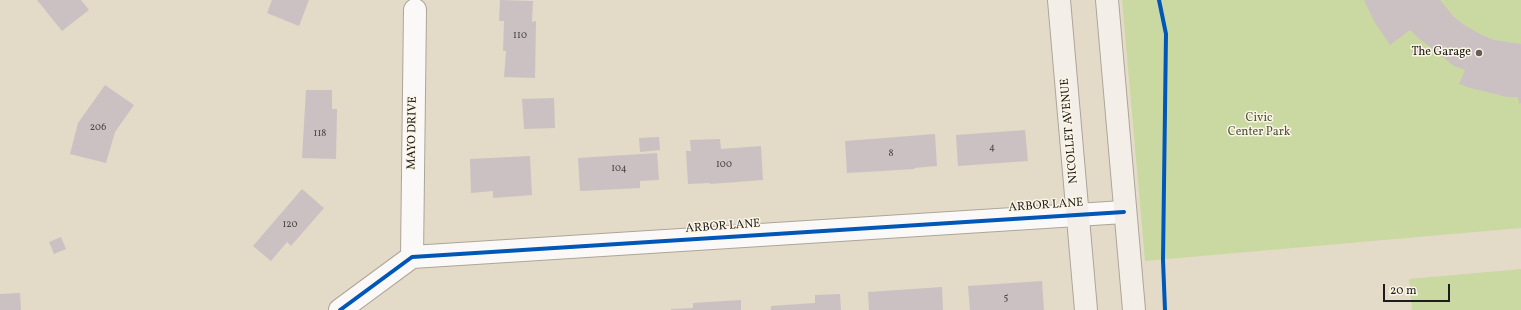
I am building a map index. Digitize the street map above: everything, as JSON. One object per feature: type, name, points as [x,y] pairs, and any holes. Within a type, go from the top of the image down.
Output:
[{"type":"main road","name":"NICOLLET AVENUE","points":[[1059,0],[1086,310]]},
{"type":"main road","points":[[1107,0],[1124,212],[1134,310]]},
{"type":"street","name":"MAYO DRIVE","points":[[412,257],[415,10]]},
{"type":"street","name":"ARBOR LANE","points":[[412,257],[1124,212]]},
{"type":"street","points":[[340,310],[412,257]]},
{"type":"green space","name":"Civic Center Park","points":[[1122,0],[1521,0],[1521,228],[1145,261]]},
{"type":"green space","points":[[1521,269],[1521,310],[1412,310],[1409,279]]},
{"type":"building","points":[[37,0],[81,0],[89,10],[62,31]]},
{"type":"building","points":[[272,0],[309,0],[299,26],[267,13]]},
{"type":"building","points":[[500,0],[533,1],[532,22],[536,21],[535,78],[504,77],[506,51],[503,51],[504,21],[499,21]]},
{"type":"building","name":"The Garage","points":[[1364,0],[1440,0],[1453,16],[1464,25],[1482,35],[1494,40],[1521,44],[1521,103],[1519,104],[1518,97],[1507,97],[1459,84],[1465,70],[1454,66],[1410,30],[1390,45],[1374,21]]},
{"type":"building","points":[[105,85],[134,105],[115,132],[106,163],[70,154],[78,123]]},
{"type":"building","points":[[306,90],[332,90],[332,109],[337,109],[336,159],[302,158]]},
{"type":"building","points":[[554,98],[555,128],[524,129],[522,99]]},
{"type":"building","points":[[1025,130],[1028,161],[958,166],[956,135]]},
{"type":"building","points":[[935,134],[937,166],[914,168],[915,169],[847,173],[845,141]]},
{"type":"building","points":[[659,137],[660,150],[640,152],[639,138]]},
{"type":"building","points":[[720,139],[721,149],[761,146],[763,180],[688,184],[686,151],[691,151],[690,140]]},
{"type":"building","points":[[657,153],[659,180],[640,181],[640,188],[580,191],[578,158]]},
{"type":"building","points":[[530,156],[532,195],[493,198],[493,191],[471,193],[470,159]]},
{"type":"building","points":[[302,189],[324,208],[291,246],[287,242],[271,261],[253,246]]},
{"type":"building","points":[[61,237],[66,249],[54,254],[49,242]]},
{"type":"building","points":[[1042,281],[1044,310],[970,310],[968,286]]},
{"type":"building","points":[[942,287],[943,310],[869,310],[868,292]]},
{"type":"building","points":[[20,293],[21,310],[0,310],[0,294]]},
{"type":"building","points":[[840,294],[841,310],[771,310],[771,306],[815,303],[815,295]]},
{"type":"building","points":[[741,300],[741,310],[671,310],[693,308],[693,303]]},
{"type":"cycle path","points":[[1159,0],[1166,34],[1163,260],[1165,310]]},
{"type":"cycle path","points":[[340,310],[412,257],[1124,212]]},
{"type":"place","name":"The Garage","points":[[1479,53]]}]
